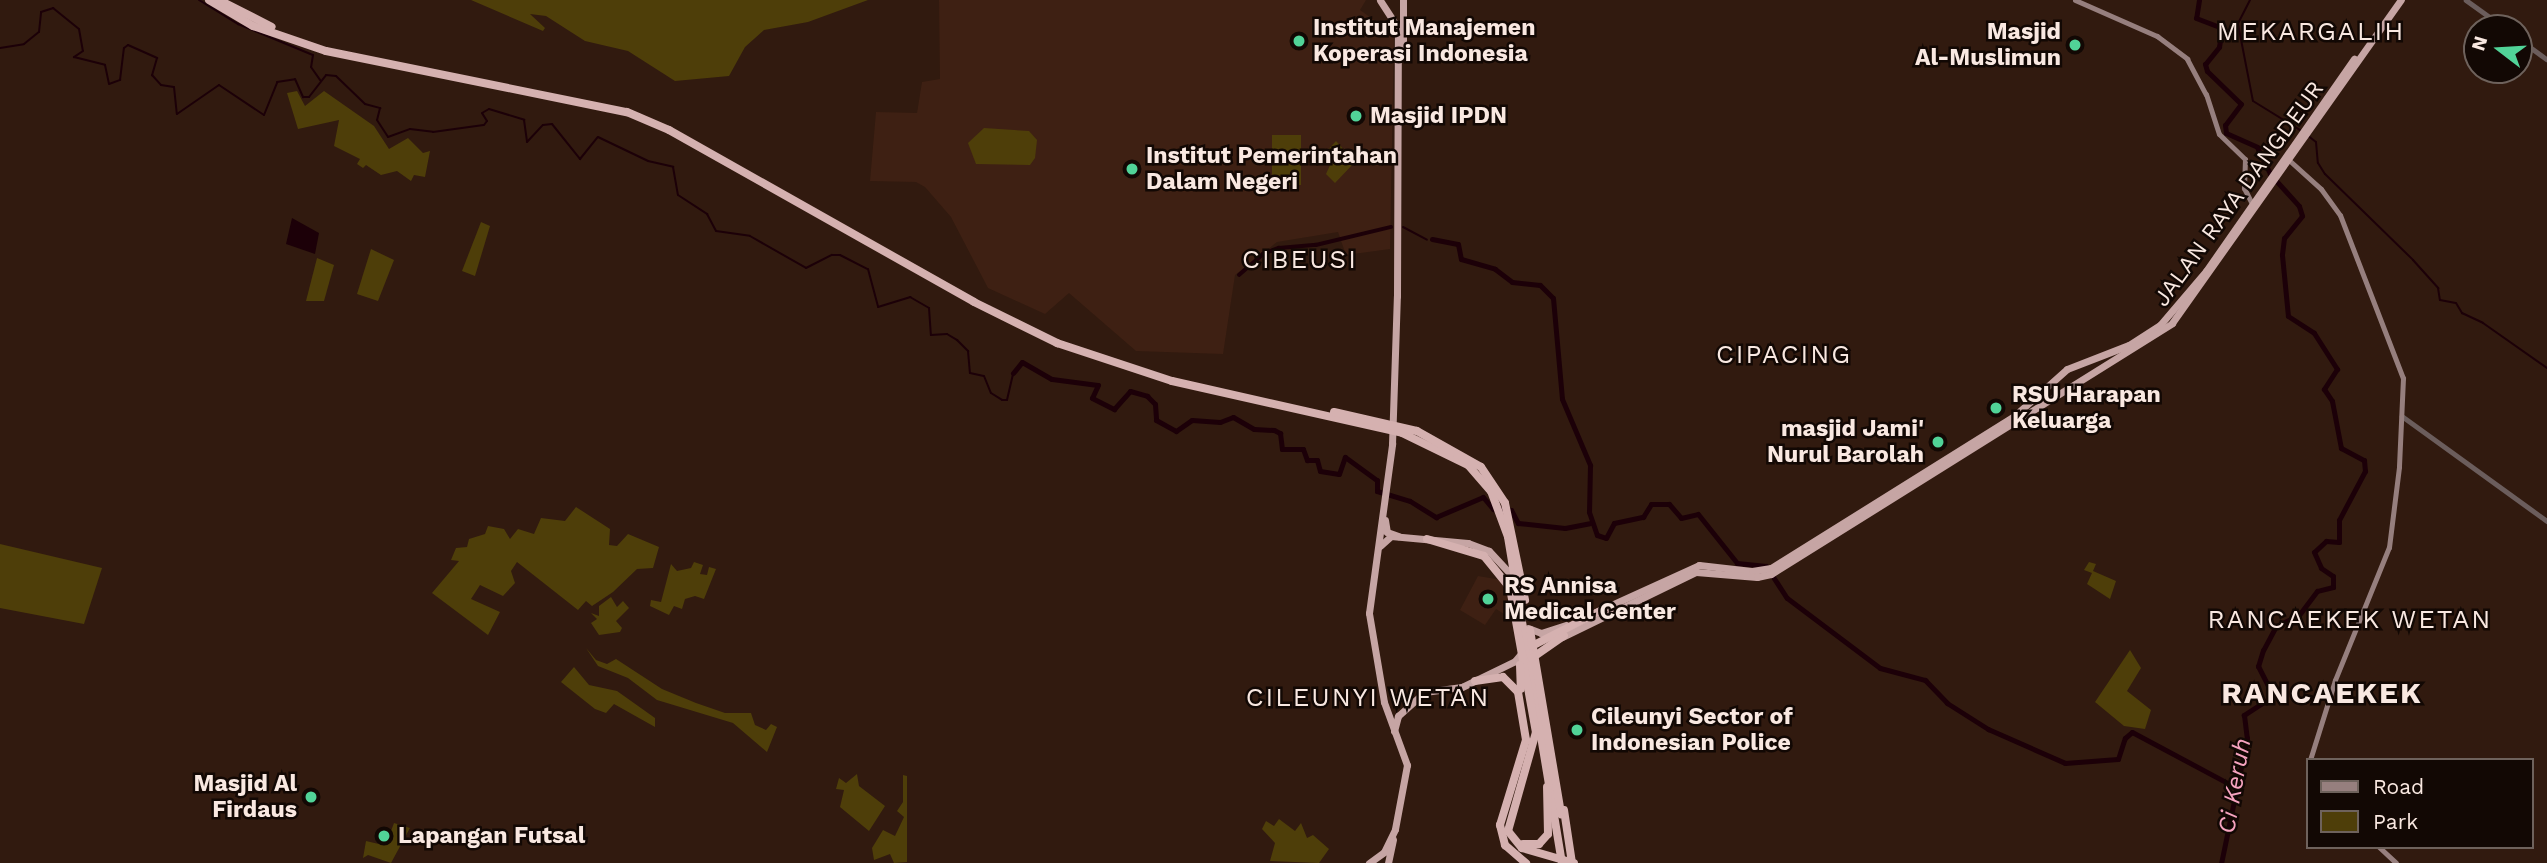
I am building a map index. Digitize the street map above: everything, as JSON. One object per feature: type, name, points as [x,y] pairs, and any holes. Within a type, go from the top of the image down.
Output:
[{"type":"highway","points":[[209,0],[253,26],[326,51],[627,112],[669,130],[974,302],[1057,343],[1172,381],[1384,425]]},
{"type":"highway","points":[[219,0],[256,21],[323,45],[610,101],[671,125],[976,298],[1058,338],[1213,387],[1404,430],[1450,451],[1486,483],[1504,522],[1546,732],[1567,863]]},
{"type":"highway","points":[[1380,0],[1399,17]]},
{"type":"highway","points":[[1369,863],[1387,857],[1407,765],[1386,709],[1369,613],[1397,429],[1399,17],[1404,0]]},
{"type":"highway","name":"JALAN RAYA DANGDEUR","points":[[1767,572],[2063,394],[2180,315],[2398,0]]},
{"type":"highway","name":"JALAN RAYA DANGDEUR","points":[[2278,173],[2290,161],[2304,133]]},
{"type":"highway","name":"JALAN RAYA DANGDEUR","points":[[2070,367],[2129,345],[2173,315],[2252,204],[2270,184]]},
{"type":"highway","points":[[2070,367],[2069,380],[2081,382]]},
{"type":"highway","points":[[1395,738],[1395,723],[1402,712],[1425,692],[1457,689],[1502,672],[1564,636],[1696,572],[1767,572],[2014,417],[2070,367]]},
{"type":"highway","points":[[2052,385],[2062,383],[2063,394]]},
{"type":"highway","points":[[1387,494],[1385,528],[1398,536]]},
{"type":"highway","points":[[1377,556],[1384,539],[1398,536],[1479,546],[1498,558],[1518,585],[1525,621],[1525,647],[1518,663],[1526,740],[1508,787],[1500,832],[1505,845],[1526,863]]},
{"type":"highway","points":[[1427,539],[1489,559],[1506,579],[1536,732],[1529,762],[1508,820],[1513,841],[1529,850],[1567,863]]},
{"type":"highway","points":[[1532,646],[1699,565],[1767,572]]},
{"type":"highway","points":[[1525,621],[1531,630],[1544,633],[1600,611]]},
{"type":"highway","points":[[1529,762],[1533,728],[1521,689],[1524,669],[1531,659],[1564,636]]},
{"type":"highway","points":[[1502,672],[1521,689]]},
{"type":"highway","points":[[1386,709],[1402,712]]},
{"type":"highway","points":[[1519,790],[1512,831],[1524,844],[1539,844],[1546,839],[1550,824],[1546,732]]},
{"type":"highway","points":[[1518,760],[1505,817],[1506,837],[1519,850],[1567,863]]},
{"type":"main road","points":[[2075,0],[2157,36],[2187,59],[2206,93],[2219,134],[2245,159],[2244,188],[2252,204]]},
{"type":"main road","points":[[2290,161],[2321,189],[2340,215],[2403,378],[2402,416],[2389,547],[2335,680],[2311,758]]},
{"type":"main road","points":[[2381,849],[2396,863]]},
{"type":"street","points":[[2466,0],[2486,14]]},
{"type":"street","points":[[2402,416],[2547,521]]},
{"type":"shaded area","name":"Institut Pemerintahan Dalam Negeri","points":[[939,0],[1366,0],[1360,10],[1394,34],[1390,249],[1346,255],[1338,232],[1277,242],[1235,275],[1223,354],[1136,351],[1069,293],[1045,314],[988,288],[951,217],[925,187],[916,182],[870,181],[876,112],[917,113],[922,82],[940,79]]},
{"type":"shaded area","points":[[292,218],[319,233],[315,254],[286,244]]},
{"type":"shaded area","name":"RS Annisa Medical Center","points":[[1478,576],[1502,580],[1513,611],[1504,614],[1496,609],[1485,625],[1460,610]]},
{"type":"green space","points":[[471,0],[868,0],[808,22],[764,30],[745,47],[729,76],[675,81],[628,51],[585,41],[546,16],[530,14],[545,28],[543,31]]},
{"type":"green space","points":[[297,91],[305,106],[324,91],[374,126],[389,149],[408,138],[423,153],[430,151],[425,177],[414,175],[411,181],[397,171],[381,175],[366,165],[363,168],[357,164],[360,159],[334,146],[339,120],[298,129],[287,93]]},
{"type":"green space","points":[[984,128],[1029,131],[1037,140],[1035,158],[1030,165],[976,164],[968,143]]},
{"type":"green space","points":[[1272,135],[1301,135],[1301,185],[1272,185]]},
{"type":"green space","points":[[1336,141],[1355,162],[1335,183],[1326,174],[1331,163],[1326,152]]},
{"type":"green space","points":[[481,222],[490,226],[475,276],[462,271]]},
{"type":"green space","points":[[371,249],[394,260],[378,301],[357,294]]},
{"type":"green space","points":[[317,258],[334,265],[324,301],[306,301]]},
{"type":"green space","points":[[576,507],[610,529],[609,545],[617,546],[628,534],[659,547],[653,568],[637,569],[613,592],[592,606],[586,601],[578,610],[517,562],[511,571],[515,583],[503,596],[480,585],[471,599],[500,612],[488,635],[432,593],[459,561],[451,560],[456,548],[467,547],[469,539],[485,534],[488,526],[504,529],[510,539],[518,529],[534,534],[541,518],[565,521]]},
{"type":"green space","points":[[0,544],[102,568],[84,624],[0,608]]},
{"type":"green space","points":[[694,562],[703,565],[700,574],[707,575],[709,567],[716,569],[704,599],[695,596],[685,599],[682,609],[674,606],[669,615],[650,606],[651,600],[661,602],[671,564],[677,571],[691,568]]},
{"type":"green space","points":[[2089,562],[2096,564],[2093,571],[2116,581],[2110,599],[2087,584],[2092,573],[2084,570]]},
{"type":"green space","points":[[611,597],[617,607],[623,601],[629,608],[616,621],[622,628],[620,632],[599,635],[591,623],[597,619],[591,613],[599,616],[599,606]]},
{"type":"green space","points":[[586,648],[596,660],[607,664],[616,659],[662,689],[725,713],[751,713],[755,725],[766,730],[771,724],[777,727],[767,752],[733,723],[657,700],[628,678],[598,666]]},
{"type":"green space","points":[[2130,650],[2141,668],[2127,691],[2151,710],[2145,729],[2124,726],[2095,702]]},
{"type":"green space","points":[[574,667],[589,685],[617,691],[655,718],[655,727],[614,704],[606,713],[595,709],[561,682]]},
{"type":"green space","points":[[857,774],[859,786],[885,806],[869,831],[840,807],[844,790],[836,789],[839,778],[846,783]]},
{"type":"green space","points":[[903,775],[907,776],[907,862],[894,863],[890,854],[874,860],[872,848],[883,830],[895,836],[904,817],[897,811],[903,802]]},
{"type":"green space","points":[[1279,819],[1295,831],[1301,823],[1307,838],[1313,835],[1329,849],[1319,863],[1270,861],[1275,843],[1262,829],[1266,821],[1274,826]]},
{"type":"green space","points":[[394,823],[410,828],[391,863],[368,855],[363,858],[366,841],[383,845],[379,840],[384,828],[391,831]]},
{"type":"waterway","points":[[199,0],[238,24],[313,55],[311,67],[320,80]]},
{"type":"waterway","name":"Ci Keruh","points":[[2199,0],[2196,18],[2222,28],[2219,47],[2205,64],[2207,71],[2241,104],[2225,125],[2226,133],[2257,147],[2270,174],[2299,206],[2302,216],[2284,238],[2282,255],[2288,316],[2314,333],[2337,369],[2324,389],[2332,401],[2341,448],[2364,460],[2365,471],[2339,520],[2339,542],[2326,541],[2314,552],[2321,568],[2333,576],[2333,587],[2317,591],[2299,615],[2276,626],[2263,650],[2258,666],[2273,696],[2244,715],[2247,738],[2221,863]]},
{"type":"waterway","points":[[2250,0],[2238,24],[2253,101],[2300,130]]},
{"type":"waterway","points":[[0,48],[24,44],[39,32],[41,12],[53,8],[79,29],[83,51],[74,57],[105,65],[109,84],[120,80],[124,48],[128,45],[157,58],[152,75],[161,85],[174,87],[177,114],[219,85],[264,115],[277,82],[295,79],[303,97],[309,97],[326,75],[336,76],[365,104],[380,108],[377,120],[388,137],[410,129],[433,132],[484,125],[487,121],[482,113],[489,109],[524,120],[527,142],[543,125],[552,124],[580,159],[598,137],[648,161],[673,167],[678,195],[707,214],[716,231],[750,236],[806,268],[832,255],[840,255],[868,269],[878,307],[910,297],[929,308],[931,335],[947,334],[957,340],[968,351],[970,373],[984,376],[991,393],[1002,400],[1007,400],[1013,373]]},
{"type":"waterway","points":[[2307,135],[2316,142],[2318,163],[2325,174],[2413,260],[2438,288],[2440,300],[2456,303],[2462,313],[2483,323],[2547,368]]},
{"type":"waterway","points":[[1239,275],[1263,254],[1279,248],[1316,245],[1391,227]]},
{"type":"waterway","points":[[1403,227],[1427,240]]},
{"type":"waterway","points":[[1432,239],[1458,244],[1461,259],[1495,269],[1512,282],[1540,285],[1553,298],[1562,399],[1590,465],[1589,512],[1597,535],[1606,538],[1614,523],[1643,517],[1651,504],[1669,504],[1681,518],[1698,514],[1737,563],[1766,566],[1787,598],[1880,668],[1925,680],[1947,703],[1988,729],[2065,763],[2118,759],[2125,738],[2132,732],[2235,787]]},
{"type":"waterway","points":[[1013,373],[1022,362],[1052,379],[1098,385],[1092,398],[1114,409],[1130,391],[1147,396],[1155,404],[1156,420],[1176,431],[1192,420],[1220,422],[1233,417],[1254,429],[1274,430],[1280,433],[1282,449],[1303,449],[1307,460],[1317,460],[1320,471],[1339,474],[1345,457],[1377,480],[1377,491],[1410,501],[1436,517],[1483,497],[1493,509],[1511,510],[1518,523],[1565,528],[1590,523]]},
{"type":"place","name":"Institut Manajemen Koperasi Indonesia","points":[[1299,41]]},
{"type":"place","name":"Masjid Al-Muslimun","points":[[2075,45]]},
{"type":"place","name":"Masjid IPDN","points":[[1356,116]]},
{"type":"place","name":"Institut Pemerintahan Dalam Negeri","points":[[1132,169]]},
{"type":"place","name":"RSU Harapan Keluarga","points":[[1996,408]]},
{"type":"place","name":"masjid Jami' Nurul Barolah","points":[[1938,442]]},
{"type":"place","name":"RS Annisa Medical Center","points":[[1488,599]]},
{"type":"place","name":"Cileunyi Sector of Indonesian Police","points":[[1577,730]]},
{"type":"place","name":"Masjid Al Firdaus","points":[[311,797]]},
{"type":"place","name":"Lapangan Futsal","points":[[384,836]]},
{"type":"district","name":"MEKARGALIH","points":[[2311,32]]},
{"type":"district","name":"CIBEUSI","points":[[1300,260]]},
{"type":"district","name":"CIPACING","points":[[1784,355]]},
{"type":"district","name":"RANCAEKEK WETAN","points":[[2350,620]]},
{"type":"district","name":"RANCAEKEK","points":[[2322,693]]},
{"type":"district","name":"CILEUNYI WETAN","points":[[1368,698]]}]
